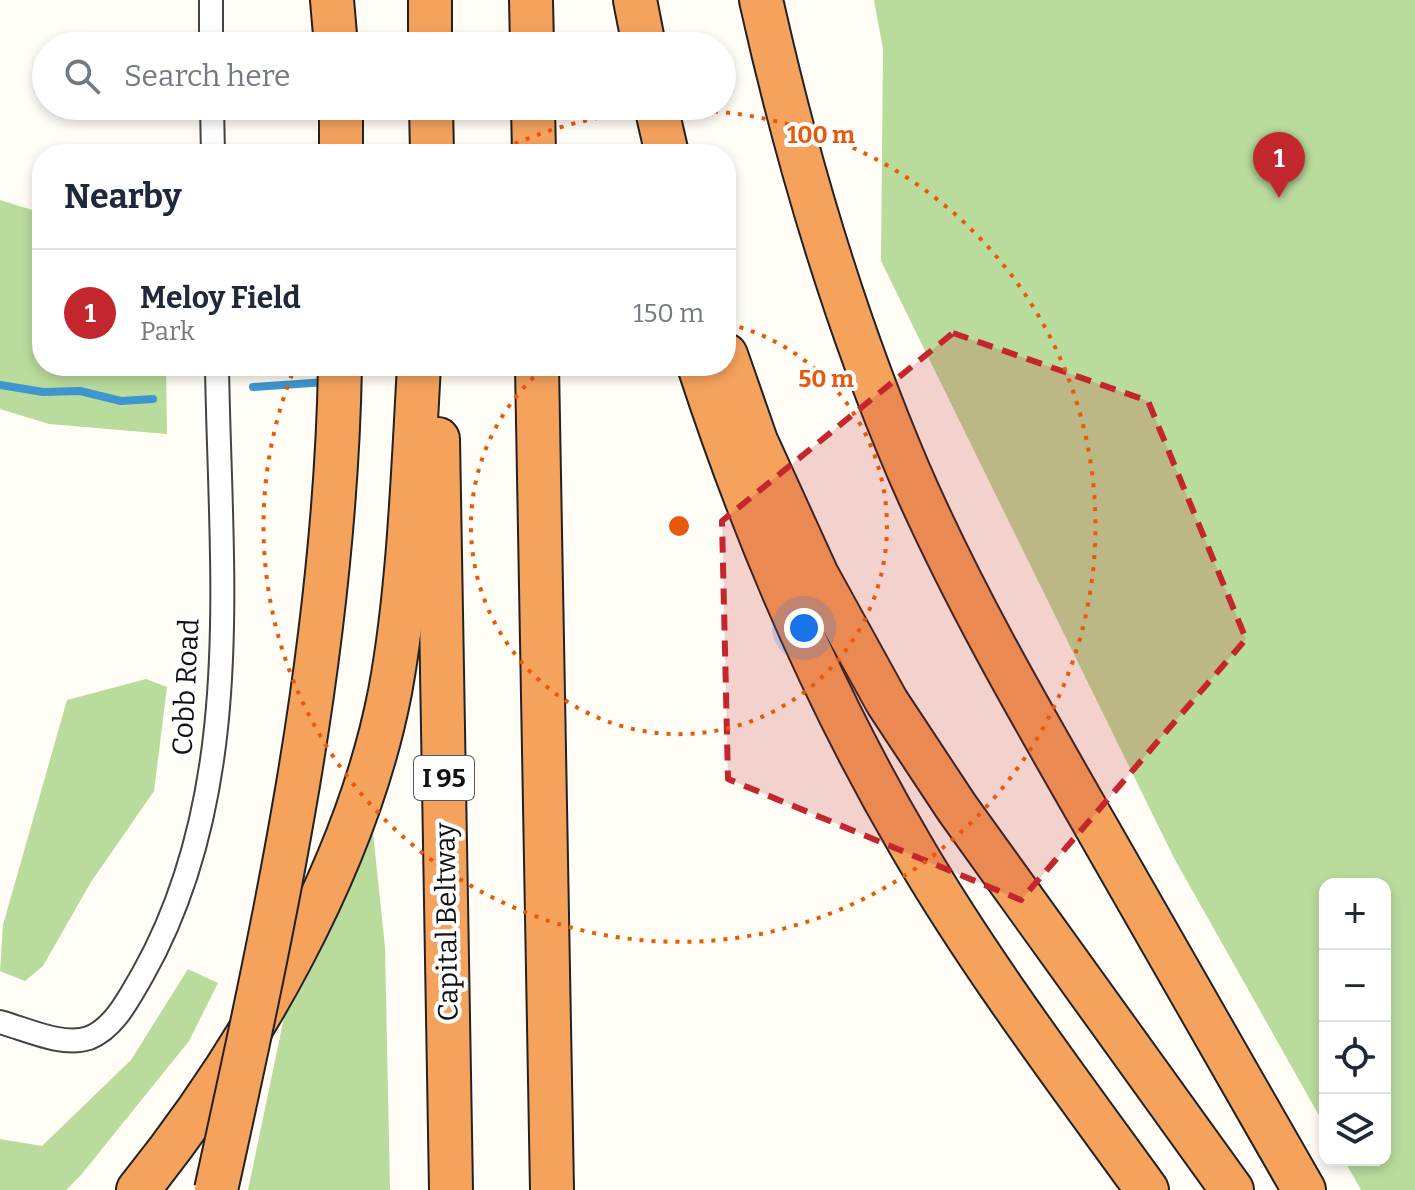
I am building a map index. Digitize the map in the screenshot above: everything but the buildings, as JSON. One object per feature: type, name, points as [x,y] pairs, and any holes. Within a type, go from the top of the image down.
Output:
[{"type":"highway","points":[[332,0],[336,32]]},
{"type":"highway","points":[[339,32],[341,0]]},
{"type":"highway","points":[[430,0],[430,32]]},
{"type":"highway","points":[[531,0],[532,32]]},
{"type":"highway","points":[[614,0],[618,32]]},
{"type":"highway","points":[[635,0],[641,32]]},
{"type":"highway","points":[[761,0],[783,100],[820,226],[859,348],[909,473],[1010,678],[1304,1190]]},
{"type":"highway","points":[[341,120],[341,144]]},
{"type":"highway","points":[[431,120],[432,144]]},
{"type":"highway","points":[[533,120],[534,144]]},
{"type":"highway","points":[[634,120],[639,144]]},
{"type":"highway","points":[[659,120],[665,144]]},
{"type":"highway","points":[[216,1190],[292,835],[317,672],[333,533],[340,376]]},
{"type":"highway","points":[[138,1190],[241,1047],[302,935],[371,764],[390,692],[400,616],[418,376]]},
{"type":"highway","name":"Capital Beltway","points":[[436,376],[451,1190]]},
{"type":"highway","points":[[537,376],[552,1190]]},
{"type":"highway","points":[[702,376],[728,456],[788,599],[842,717],[911,846],[1019,1013],[1147,1190]]},
{"type":"highway","points":[[733,376],[756,441],[817,575],[887,702],[957,808],[1232,1190]]},
{"type":"street","points":[[211,0],[211,32]]},
{"type":"street","points":[[212,120],[213,144]]},
{"type":"street","name":"Cobb Road","points":[[0,1022],[76,1041],[91,1037],[104,1028],[130,996],[156,950],[195,851],[215,744],[221,667],[217,376]]},
{"type":"highlighted area","points":[[953,333],[1148,401],[1246,639],[1021,900],[728,779],[722,521]]},
{"type":"green space","points":[[874,0],[1415,0],[1415,1190],[1361,1190],[1347,1166],[1391,1166],[1391,878],[1319,878],[1319,1115],[1174,858],[881,261],[883,49]]},
{"type":"green space","points":[[0,200],[32,210],[32,376],[166,376],[167,434],[49,424],[0,409]]},
{"type":"green space","points":[[146,679],[167,687],[154,791],[91,882],[43,966],[25,981],[0,971],[3,925],[67,700]]},
{"type":"green space","points":[[358,832],[373,833],[385,947],[390,1190],[248,1190],[292,979]]},
{"type":"green space","points":[[188,969],[218,983],[189,1041],[81,1175],[66,1190],[0,1190],[0,1139],[42,1146],[131,1060]]},
{"type":"waterway","points":[[253,387],[326,382]]},
{"type":"waterway","points":[[0,385],[43,392],[80,391],[121,401],[153,399]]},
{"type":"place","name":"Meloy Field","points":[[1279,198]]}]
